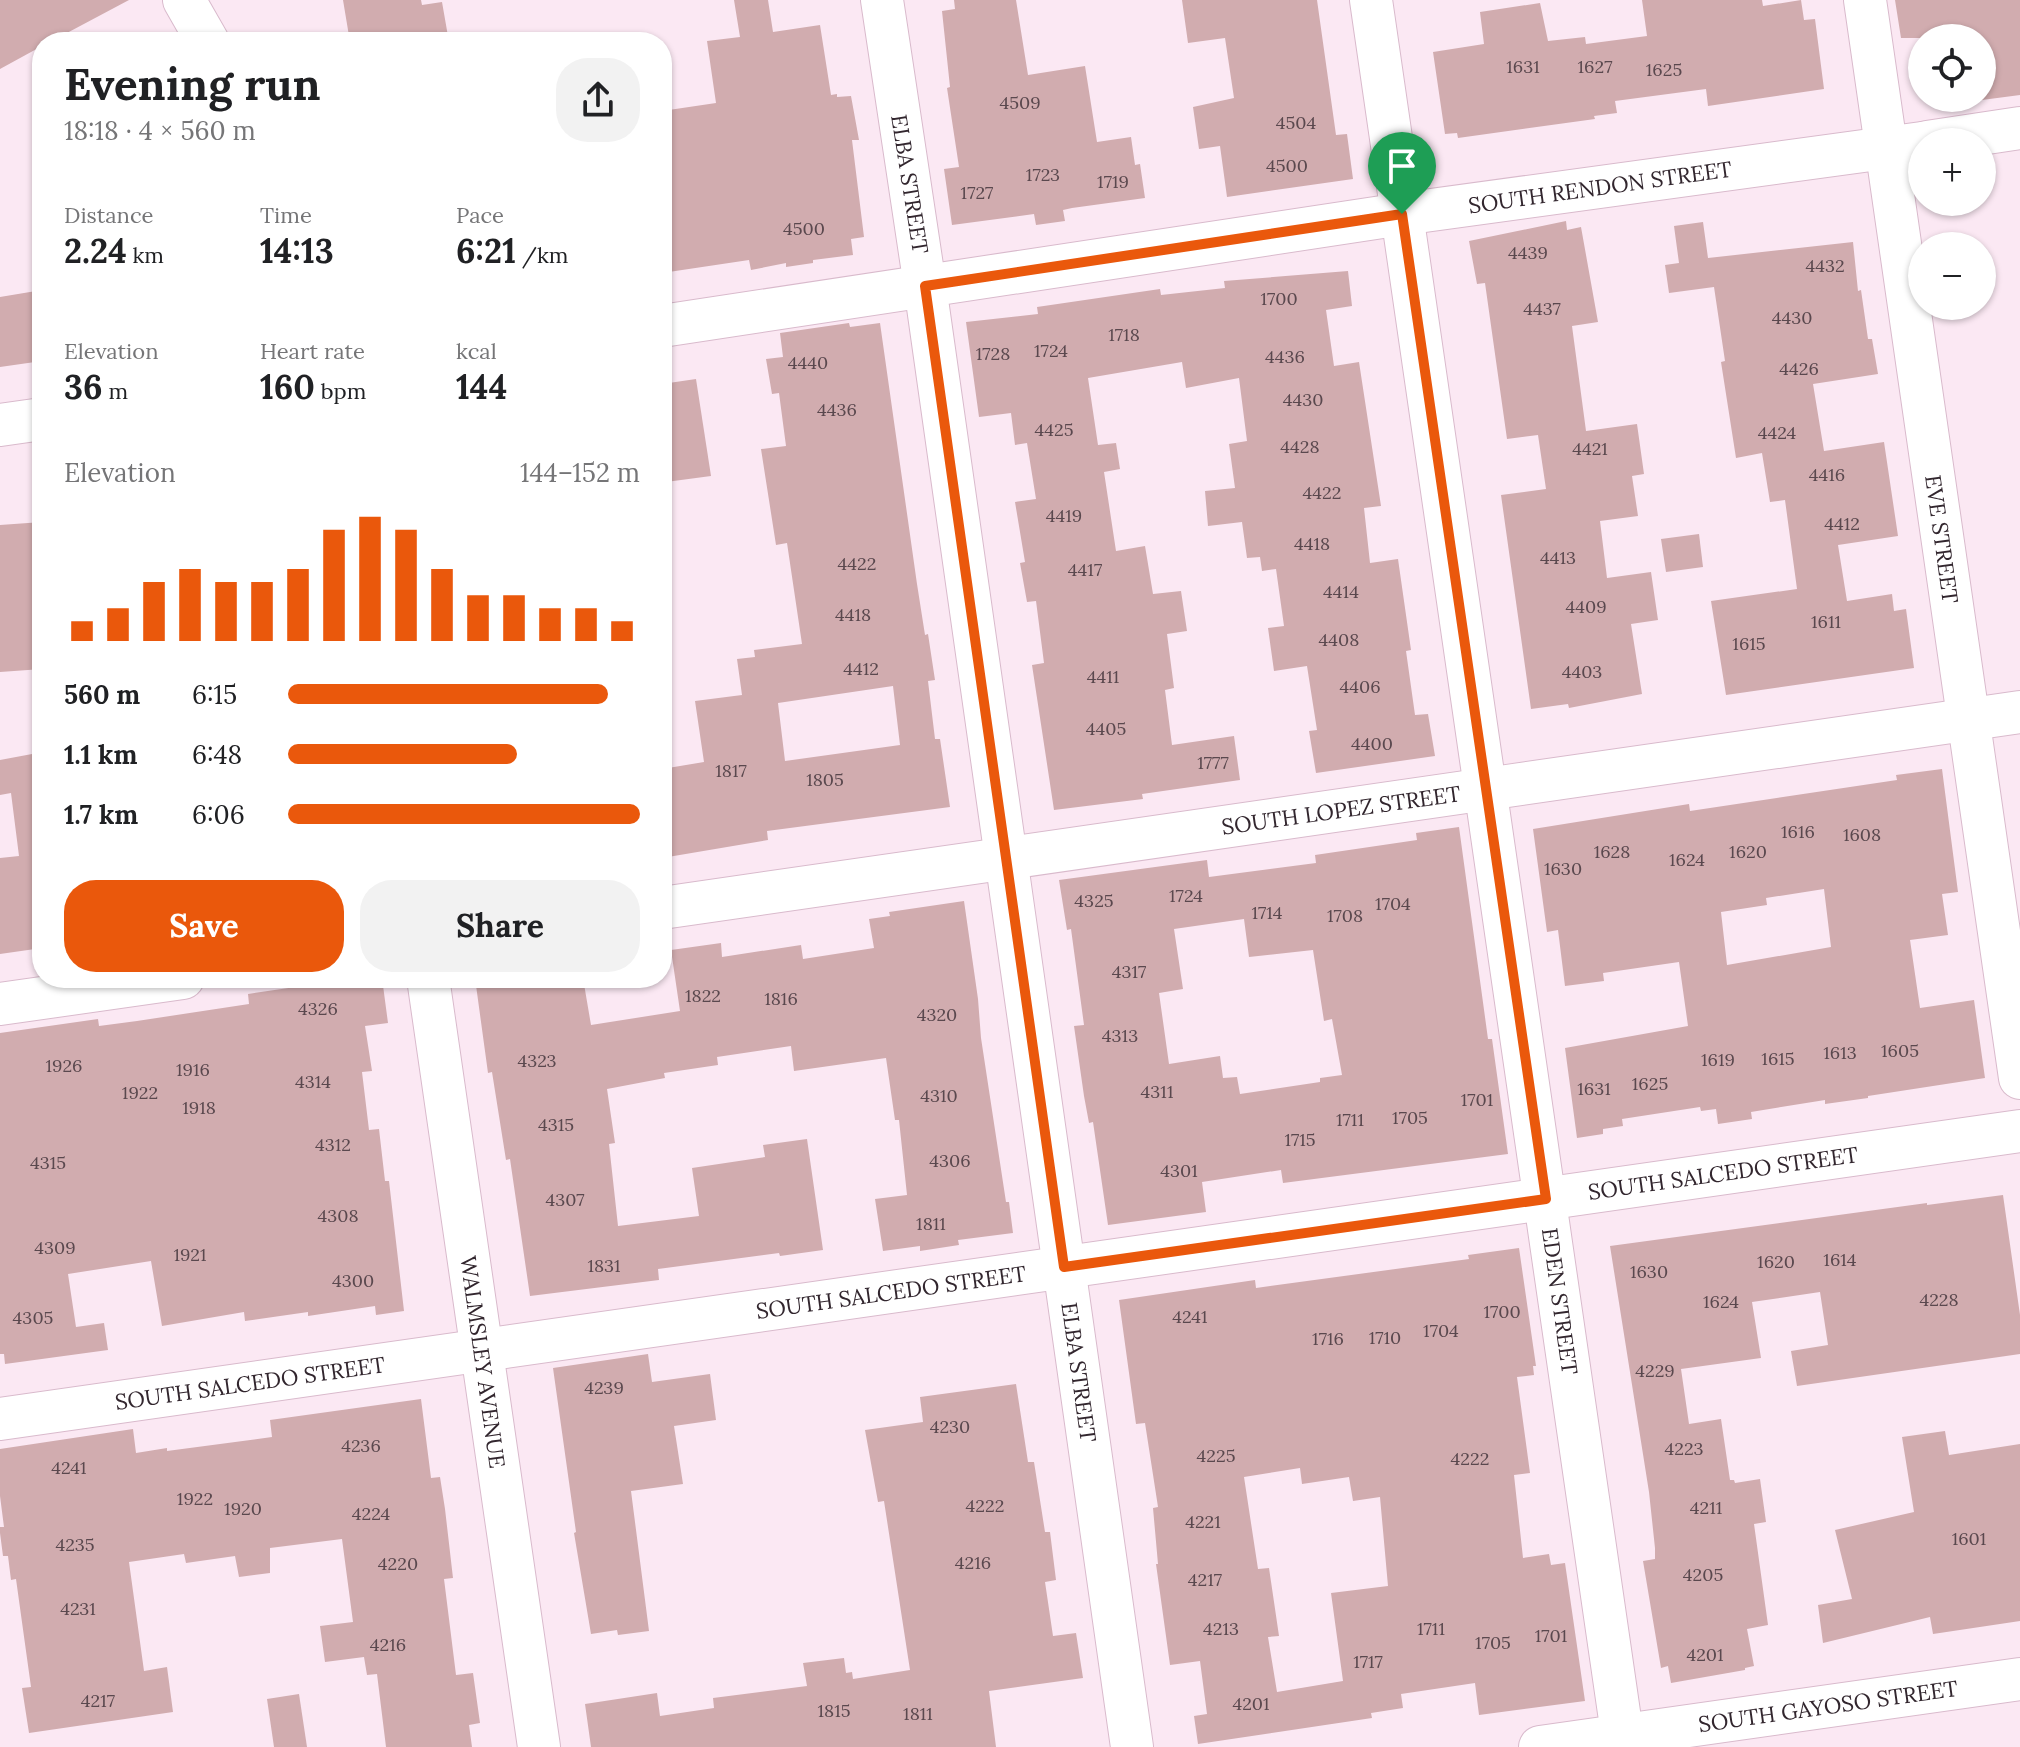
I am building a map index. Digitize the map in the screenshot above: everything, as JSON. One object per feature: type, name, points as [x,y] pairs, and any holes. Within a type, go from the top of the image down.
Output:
[{"type":"street","points":[[184,0],[202,32]]},
{"type":"street","name":"ELBA STREET","points":[[882,0],[1132,1747]]},
{"type":"street","name":"EDEN STREET","points":[[1371,0],[1624,1741]]},
{"type":"street","name":"EVE STREET","points":[[1865,0],[1908,132]]},
{"type":"street","name":"SOUTH RENDON STREET","points":[[1996,132],[2020,128]]},
{"type":"street","name":"SOUTH RENDON STREET","points":[[672,324],[1402,214],[1908,145]]},
{"type":"street","name":"EVE STREET","points":[[1919,216],[1967,721],[2020,1078]]},
{"type":"street","points":[[0,425],[32,420]]},
{"type":"street","name":"SOUTH LOPEZ STREET","points":[[672,907],[2020,712]]},
{"type":"street","points":[[0,1004],[113,988]]},
{"type":"street","name":"WALMSLEY AVENUE","points":[[429,988],[539,1747]]},
{"type":"street","name":"SOUTH SALCEDO STREET","points":[[0,1419],[2020,1131]]},
{"type":"street","name":"SOUTH GAYOSO STREET","points":[[1540,1747],[1624,1741],[2020,1679]]},
{"type":"building","points":[[0,0],[129,0],[69,32],[32,32],[32,51],[0,69]]},
{"type":"building","points":[[343,0],[421,0],[422,5],[442,2],[447,32],[348,32]]},
{"type":"building","points":[[734,0],[768,0],[773,32],[820,25],[831,95],[851,96],[859,140],[852,140],[864,237],[851,239],[853,255],[786,267],[786,263],[751,270],[749,260],[672,272],[672,110],[716,103],[707,41],[740,37]]},
{"type":"building","points":[[954,0],[1016,0],[1028,75],[1085,66],[1097,142],[1131,137],[1135,165],[1140,164],[1145,198],[1063,210],[1065,221],[1036,225],[1034,214],[952,225],[944,169],[959,167],[947,88],[950,87],[942,11],[955,9]]},
{"type":"building","points":[[1182,0],[1317,0],[1336,135],[1347,134],[1353,179],[1227,197],[1220,146],[1199,149],[1193,107],[1234,98],[1225,38],[1188,43]]},
{"type":"building","points":[[1642,0],[1762,0],[1763,6],[1801,0],[1804,20],[1815,19],[1824,89],[1708,106],[1706,89],[1615,101],[1617,113],[1594,116],[1595,119],[1458,138],[1457,133],[1445,134],[1433,52],[1484,44],[1480,12],[1540,3],[1548,41],[1585,37],[1586,44],[1647,36]]},
{"type":"building","points":[[1895,0],[2020,0],[2020,95],[1996,98],[1996,24],[1908,24],[1908,38],[1901,38]]},
{"type":"building","points":[[1566,221],[1567,230],[1581,227],[1598,322],[1572,326],[1586,431],[1637,424],[1644,474],[1632,476],[1638,516],[1600,521],[1607,578],[1651,572],[1658,620],[1631,624],[1642,694],[1569,708],[1568,704],[1531,709],[1501,495],[1546,489],[1538,435],[1507,439],[1485,283],[1477,284],[1469,241]]},
{"type":"building","points":[[1703,222],[1708,258],[1853,242],[1858,291],[1861,290],[1868,339],[1872,339],[1878,374],[1813,384],[1824,451],[1884,442],[1898,536],[1838,545],[1847,601],[1892,594],[1894,611],[1906,609],[1914,668],[1726,695],[1711,601],[1797,589],[1785,500],[1770,502],[1762,453],[1736,458],[1721,362],[1725,361],[1714,287],[1669,293],[1665,265],[1679,263],[1674,226]]},
{"type":"building","points":[[1348,271],[1352,306],[1326,310],[1334,366],[1359,362],[1381,506],[1364,508],[1370,563],[1398,559],[1411,650],[1406,651],[1415,715],[1428,714],[1435,756],[1316,773],[1309,731],[1317,730],[1307,666],[1274,671],[1268,628],[1284,626],[1276,569],[1262,571],[1260,557],[1247,558],[1242,522],[1208,526],[1205,491],[1235,488],[1229,444],[1247,441],[1239,378],[1186,388],[1182,362],[1088,378],[1098,445],[1116,443],[1120,469],[1104,472],[1116,551],[1145,546],[1153,594],[1181,591],[1187,631],[1167,634],[1174,688],[1165,690],[1172,745],[1234,736],[1240,780],[1142,794],[1143,799],[1054,810],[1032,665],[1044,663],[1036,601],[1027,602],[1020,563],[1025,562],[1015,502],[1036,499],[1027,443],[1015,445],[1011,413],[979,417],[966,322],[1038,314],[1037,307],[1160,289],[1161,295],[1225,288],[1224,281]]},
{"type":"building","points":[[32,292],[32,362],[0,367],[0,297]]},
{"type":"building","points":[[849,323],[850,327],[880,323],[917,584],[935,680],[928,681],[935,739],[940,739],[950,807],[767,831],[768,840],[672,856],[672,767],[704,762],[695,701],[742,695],[737,659],[755,657],[754,650],[802,644],[787,543],[776,545],[761,449],[786,446],[779,393],[772,394],[766,359],[783,357],[780,333]],"holes":[[[893,686],[900,745],[785,761],[778,703]]]},
{"type":"building","points":[[696,379],[711,476],[672,481],[672,383]]},
{"type":"building","points":[[32,523],[32,670],[0,672],[0,525]]},
{"type":"building","points":[[1699,534],[1703,567],[1666,572],[1661,539]]},
{"type":"building","points":[[32,754],[32,949],[0,954],[0,858],[19,856],[11,793],[0,795],[0,760]]},
{"type":"building","points":[[1942,769],[1958,892],[1942,894],[1948,935],[1910,940],[1920,1008],[1974,1000],[1985,1078],[1868,1098],[1825,1104],[1825,1100],[1751,1112],[1752,1119],[1718,1124],[1716,1109],[1701,1111],[1700,1107],[1622,1119],[1623,1126],[1603,1129],[1603,1134],[1577,1138],[1565,1048],[1688,1026],[1679,962],[1603,973],[1604,981],[1565,986],[1558,930],[1547,932],[1533,829],[1689,804],[1690,811],[1897,780],[1896,775]],"holes":[[[1824,889],[1831,947],[1727,965],[1721,912],[1767,905],[1766,898]]]},
{"type":"building","points":[[1459,827],[1488,1039],[1492,1039],[1508,1154],[1283,1183],[1281,1170],[1202,1182],[1206,1212],[1108,1225],[1093,1122],[1089,1123],[1074,1026],[1084,1025],[1071,929],[1067,930],[1059,880],[1207,860],[1209,877],[1316,863],[1315,855],[1417,840],[1416,833]],"holes":[[[1244,919],[1249,957],[1313,950],[1324,1021],[1332,1019],[1342,1075],[1320,1078],[1320,1082],[1240,1094],[1237,1077],[1223,1078],[1220,1056],[1169,1064],[1159,993],[1183,989],[1174,929]]]},
{"type":"building","points":[[964,901],[981,1038],[1013,1233],[958,1240],[959,1245],[920,1251],[920,1246],[883,1251],[875,1199],[907,1195],[899,1120],[895,1120],[886,1058],[794,1071],[791,1046],[717,1057],[718,1065],[664,1073],[665,1078],[607,1089],[615,1143],[609,1144],[618,1226],[699,1216],[692,1168],[765,1157],[763,1145],[807,1139],[823,1250],[658,1269],[659,1280],[530,1296],[510,1159],[506,1160],[492,1072],[488,1073],[476,988],[585,988],[591,1025],[680,1011],[672,950],[721,943],[722,957],[801,945],[803,959],[874,948],[869,919],[890,916],[889,912]]},
{"type":"building","points":[[289,988],[383,988],[388,1023],[365,1026],[372,1071],[362,1072],[369,1130],[379,1129],[385,1181],[389,1181],[404,1311],[376,1315],[375,1306],[245,1321],[244,1312],[162,1326],[151,1261],[68,1274],[76,1327],[104,1323],[108,1350],[5,1364],[4,1354],[0,1354],[0,1033],[98,1019],[99,1026],[249,1004],[248,994]]},
{"type":"building","points":[[2003,1195],[2020,1315],[2020,1354],[1797,1386],[1791,1351],[1828,1345],[1820,1292],[1752,1302],[1761,1358],[1681,1369],[1689,1424],[1721,1419],[1730,1480],[1735,1483],[1760,1479],[1766,1522],[1754,1524],[1768,1625],[1747,1629],[1754,1666],[1671,1683],[1668,1666],[1661,1668],[1643,1561],[1655,1559],[1655,1548],[1610,1246]]},
{"type":"building","points":[[1519,1248],[1536,1366],[1533,1366],[1534,1375],[1517,1377],[1530,1473],[1514,1475],[1523,1558],[1549,1554],[1551,1565],[1565,1563],[1585,1701],[1479,1715],[1475,1683],[1401,1694],[1403,1708],[1371,1713],[1372,1718],[1198,1744],[1194,1716],[1207,1714],[1200,1661],[1170,1665],[1156,1564],[1153,1508],[1158,1507],[1145,1423],[1136,1424],[1119,1300],[1255,1280],[1256,1288],[1469,1259],[1468,1255]],"holes":[[[1300,1468],[1302,1484],[1349,1477],[1353,1501],[1380,1497],[1388,1586],[1331,1593],[1343,1681],[1277,1692],[1268,1637],[1279,1636],[1269,1568],[1258,1569],[1244,1477]]]},
{"type":"building","points":[[648,1354],[652,1382],[710,1374],[716,1420],[674,1426],[683,1484],[631,1491],[649,1631],[618,1635],[617,1630],[591,1634],[574,1533],[553,1368]]},
{"type":"building","points":[[1016,1384],[1028,1462],[1034,1462],[1045,1532],[1050,1532],[1056,1580],[1045,1582],[1053,1636],[1076,1633],[1083,1678],[989,1691],[996,1747],[591,1747],[585,1704],[657,1693],[660,1716],[714,1708],[713,1698],[807,1686],[803,1663],[844,1658],[846,1673],[852,1672],[853,1679],[910,1670],[884,1501],[878,1502],[865,1430],[923,1422],[920,1397]]},
{"type":"building","points":[[421,1399],[431,1478],[440,1477],[445,1509],[453,1578],[444,1579],[456,1675],[473,1673],[480,1723],[469,1725],[472,1747],[386,1747],[377,1674],[367,1675],[364,1657],[325,1662],[320,1626],[353,1622],[342,1539],[270,1548],[270,1573],[239,1577],[235,1556],[186,1563],[184,1554],[129,1562],[144,1671],[167,1667],[173,1712],[29,1733],[22,1688],[31,1687],[16,1579],[11,1580],[8,1556],[3,1556],[0,1533],[0,1527],[4,1527],[0,1496],[0,1449],[133,1429],[136,1453],[167,1448],[167,1451],[272,1437],[270,1420]]},
{"type":"building","points":[[1945,1431],[1949,1455],[2020,1444],[2020,1621],[1933,1634],[1930,1617],[1823,1643],[1818,1605],[1852,1599],[1835,1530],[1914,1512],[1902,1437]]},
{"type":"building","points":[[299,1694],[307,1747],[274,1747],[267,1699]]},
{"type":"route","points":[[1402,214],[1546,1199],[1064,1267],[925,286],[1402,214]]}]
